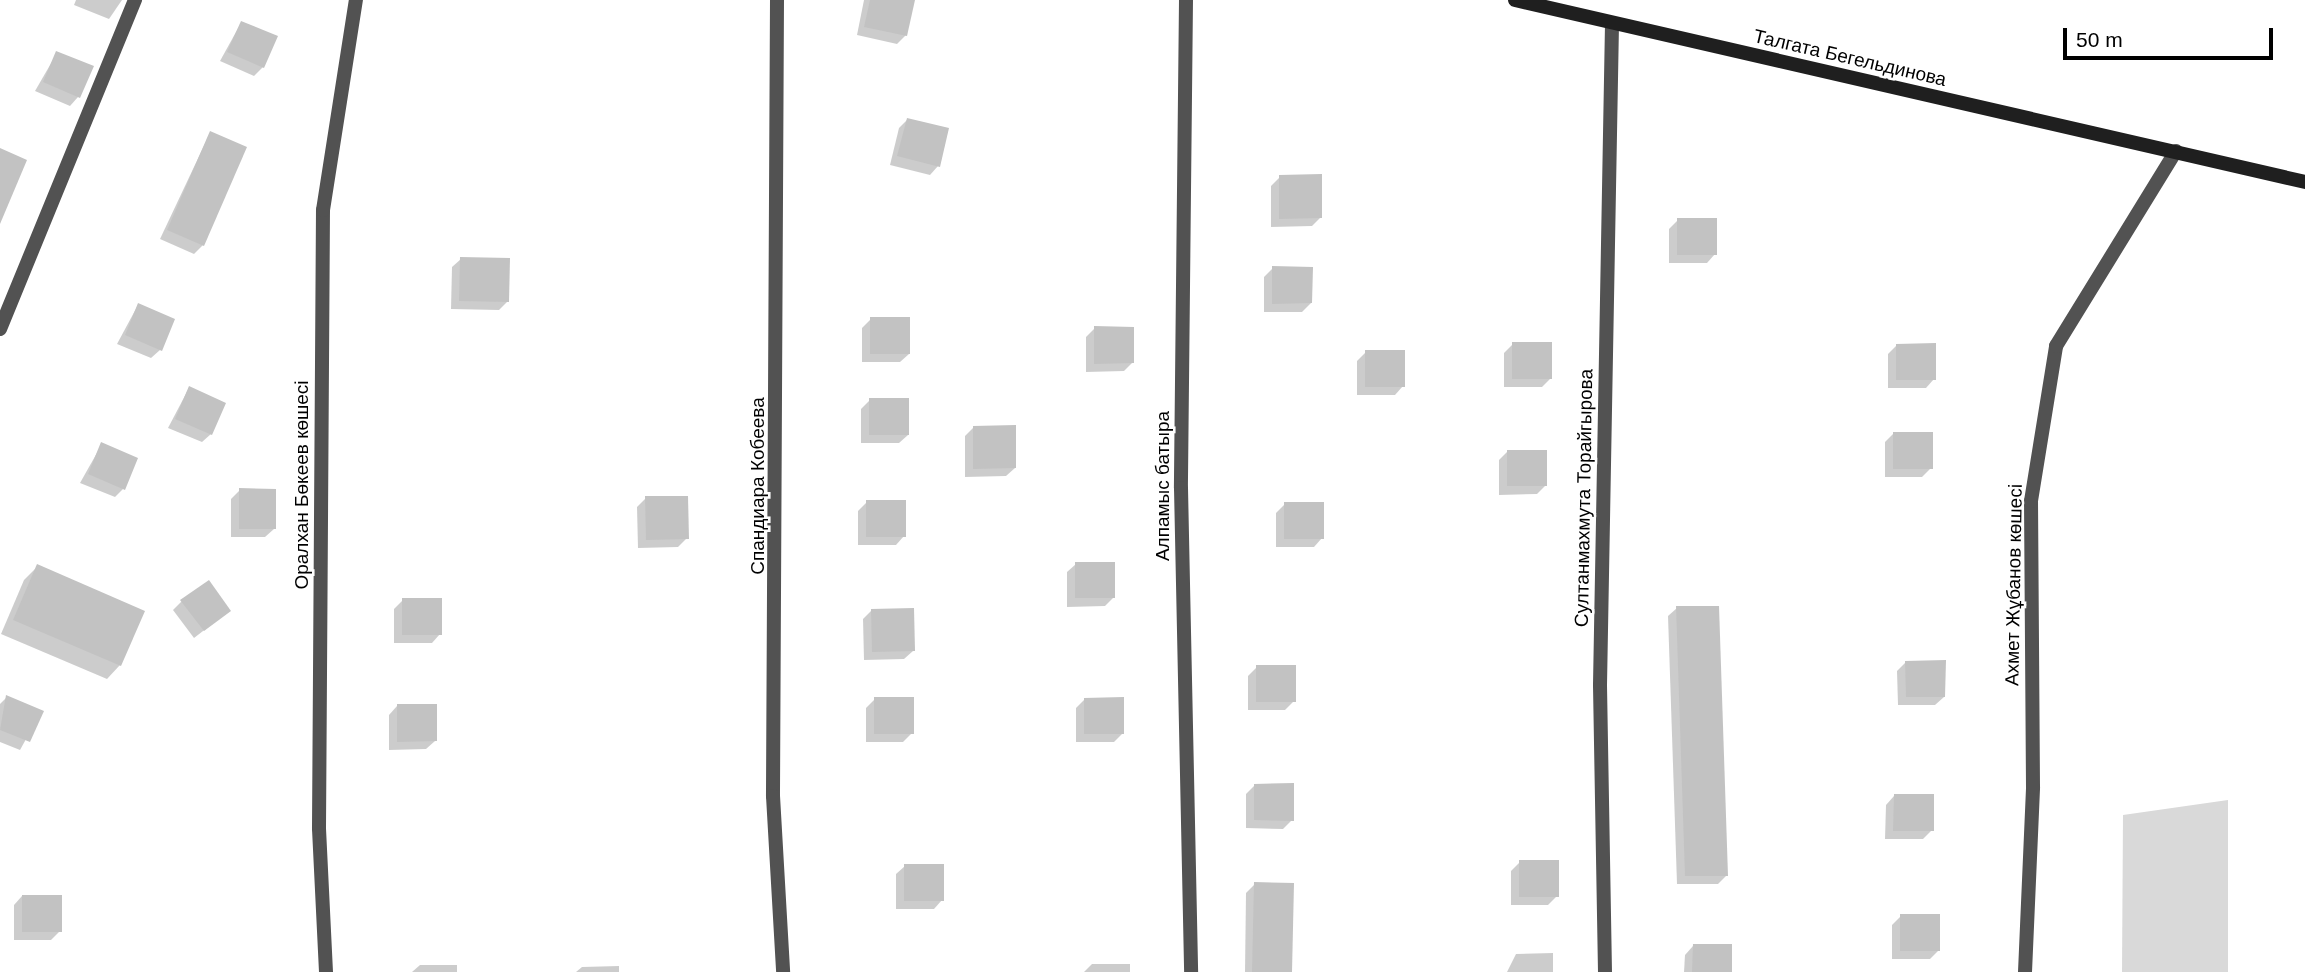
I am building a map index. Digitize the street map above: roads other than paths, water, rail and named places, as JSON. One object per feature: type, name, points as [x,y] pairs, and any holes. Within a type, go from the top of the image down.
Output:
[{"type":"street","points":[[0,330],[135,0]]},
{"type":"street","name":"Оралхан Бөкеев көшесі","points":[[326,972],[319,828],[323,210],[356,0]]},
{"type":"street","name":"Спандиара Кобеева","points":[[777,0],[774,796],[783,972]]},
{"type":"street","name":"Алпамыс батыра","points":[[1186,0],[1181,488],[1191,972]]},
{"type":"street","name":"Талгата Бегельдинова","points":[[1515,0],[1612,25],[2305,181]]},
{"type":"street","name":"Султанмахмута Торайгырова","points":[[1605,972],[1600,685],[1612,25]]},
{"type":"street","name":"Ахмет Жұбанов көшесі","points":[[2025,972],[2033,787],[2031,501],[2056,346],[2176,151]]}]
